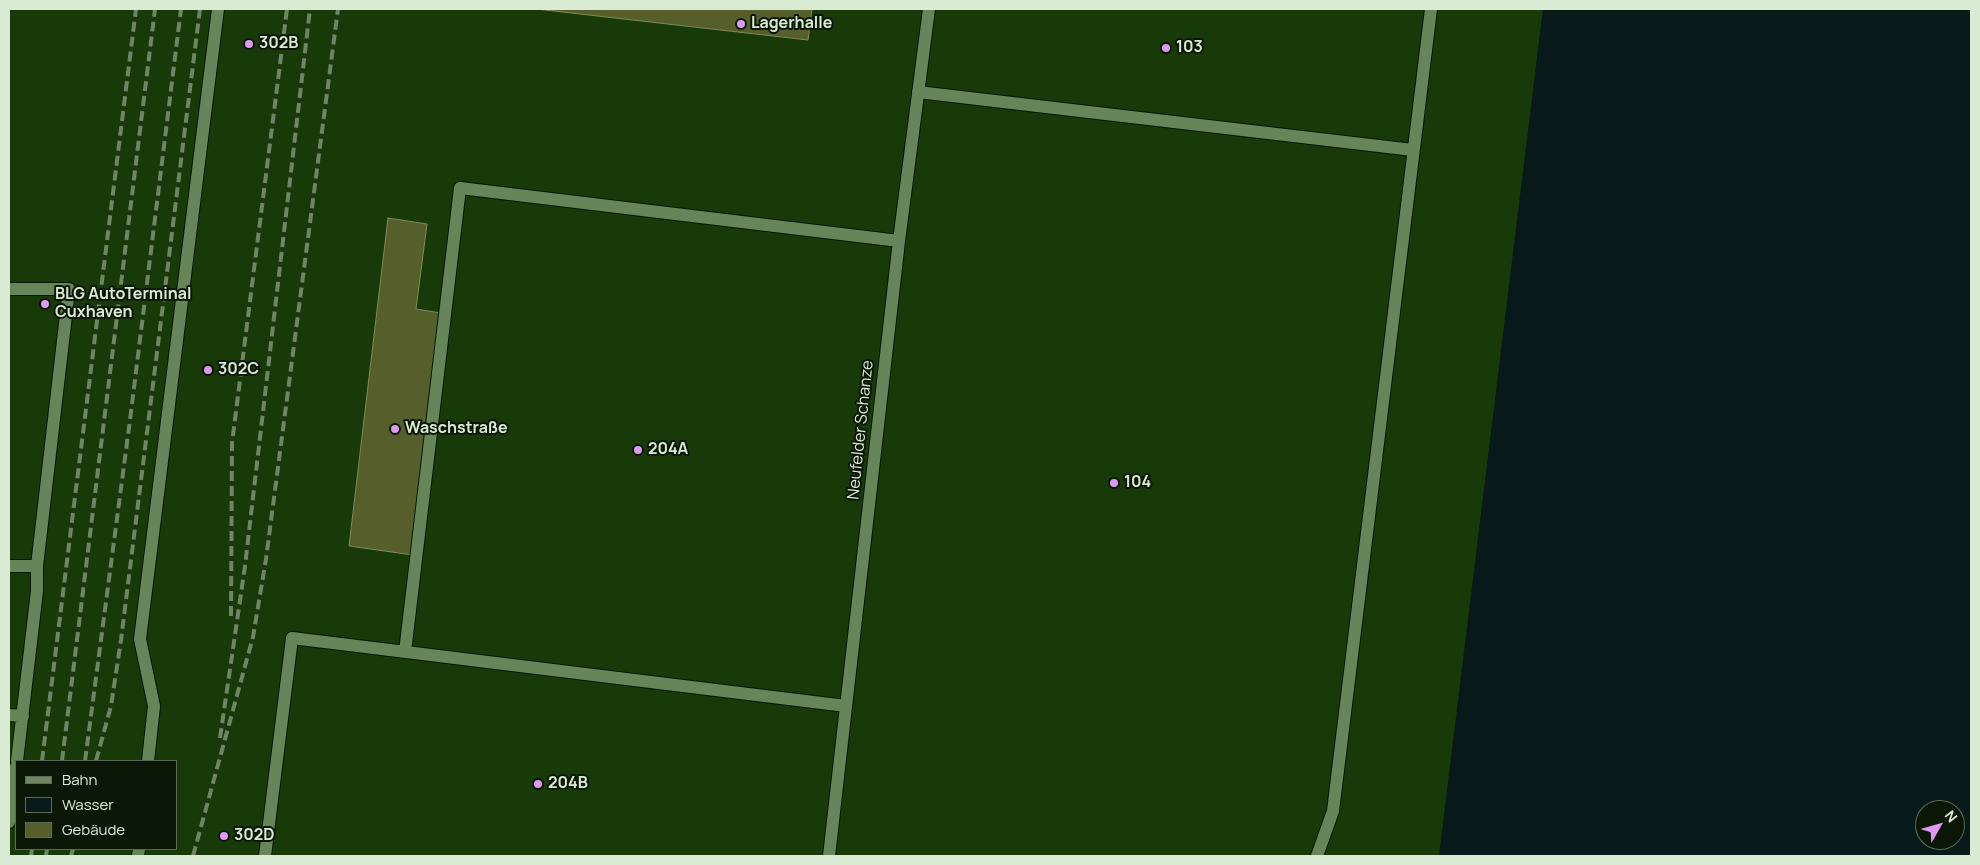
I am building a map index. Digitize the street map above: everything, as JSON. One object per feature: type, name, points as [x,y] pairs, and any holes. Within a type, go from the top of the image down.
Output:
[{"type":"lane","points":[[148,760],[154,706],[140,639],[218,9]]},
{"type":"lane","name":"Neufelder Schanze","points":[[829,856],[899,241],[928,9]]},
{"type":"lane","points":[[1317,856],[1332,811],[1431,9]]},
{"type":"lane","points":[[918,92],[1413,150]]},
{"type":"lane","points":[[405,652],[460,188],[899,241]]},
{"type":"lane","points":[[9,288],[69,289],[17,760]]},
{"type":"lane","points":[[9,566],[37,566]]},
{"type":"lane","points":[[265,856],[292,638],[846,706]]},
{"type":"lane","points":[[9,715],[23,716]]},
{"type":"lane","points":[[9,822],[15,775]]},
{"type":"shaded area","points":[[9,9],[1543,9],[1439,856],[9,856]]},
{"type":"water","points":[[1543,9],[1971,9],[1971,856],[1439,856]]},
{"type":"building","name":"Lagerhalle","points":[[536,9],[812,9],[808,40]]},
{"type":"building","name":"Waschstraße","points":[[388,218],[427,224],[416,309],[441,313],[413,555],[349,546]]},
{"type":"railway","points":[[42,760],[136,9]]},
{"type":"railway","points":[[62,760],[155,9]]},
{"type":"railway","points":[[85,760],[181,9]]},
{"type":"railway","points":[[96,760],[111,706],[121,640],[200,9]]},
{"type":"railway","points":[[231,616],[232,443],[287,9]]},
{"type":"railway","points":[[220,738],[245,566],[310,9]]},
{"type":"railway","points":[[193,856],[253,637],[266,559],[338,9]]},
{"type":"railway","points":[[31,856],[32,850]]},
{"type":"railway","points":[[46,856],[47,850]]},
{"type":"railway","points":[[71,856],[73,850]]},
{"type":"place","name":"Lagerhalle","points":[[741,24]]},
{"type":"place","name":"302B","points":[[249,44]]},
{"type":"place","name":"103","points":[[1166,48]]},
{"type":"place","name":"BLG AutoTerminal Cuxhaven","points":[[45,304]]},
{"type":"place","name":"302C","points":[[208,370]]},
{"type":"place","name":"Waschstraße","points":[[395,429]]},
{"type":"place","name":"204A","points":[[638,450]]},
{"type":"place","name":"104","points":[[1114,483]]},
{"type":"place","name":"204B","points":[[538,784]]},
{"type":"place","name":"302D","points":[[224,836]]}]
